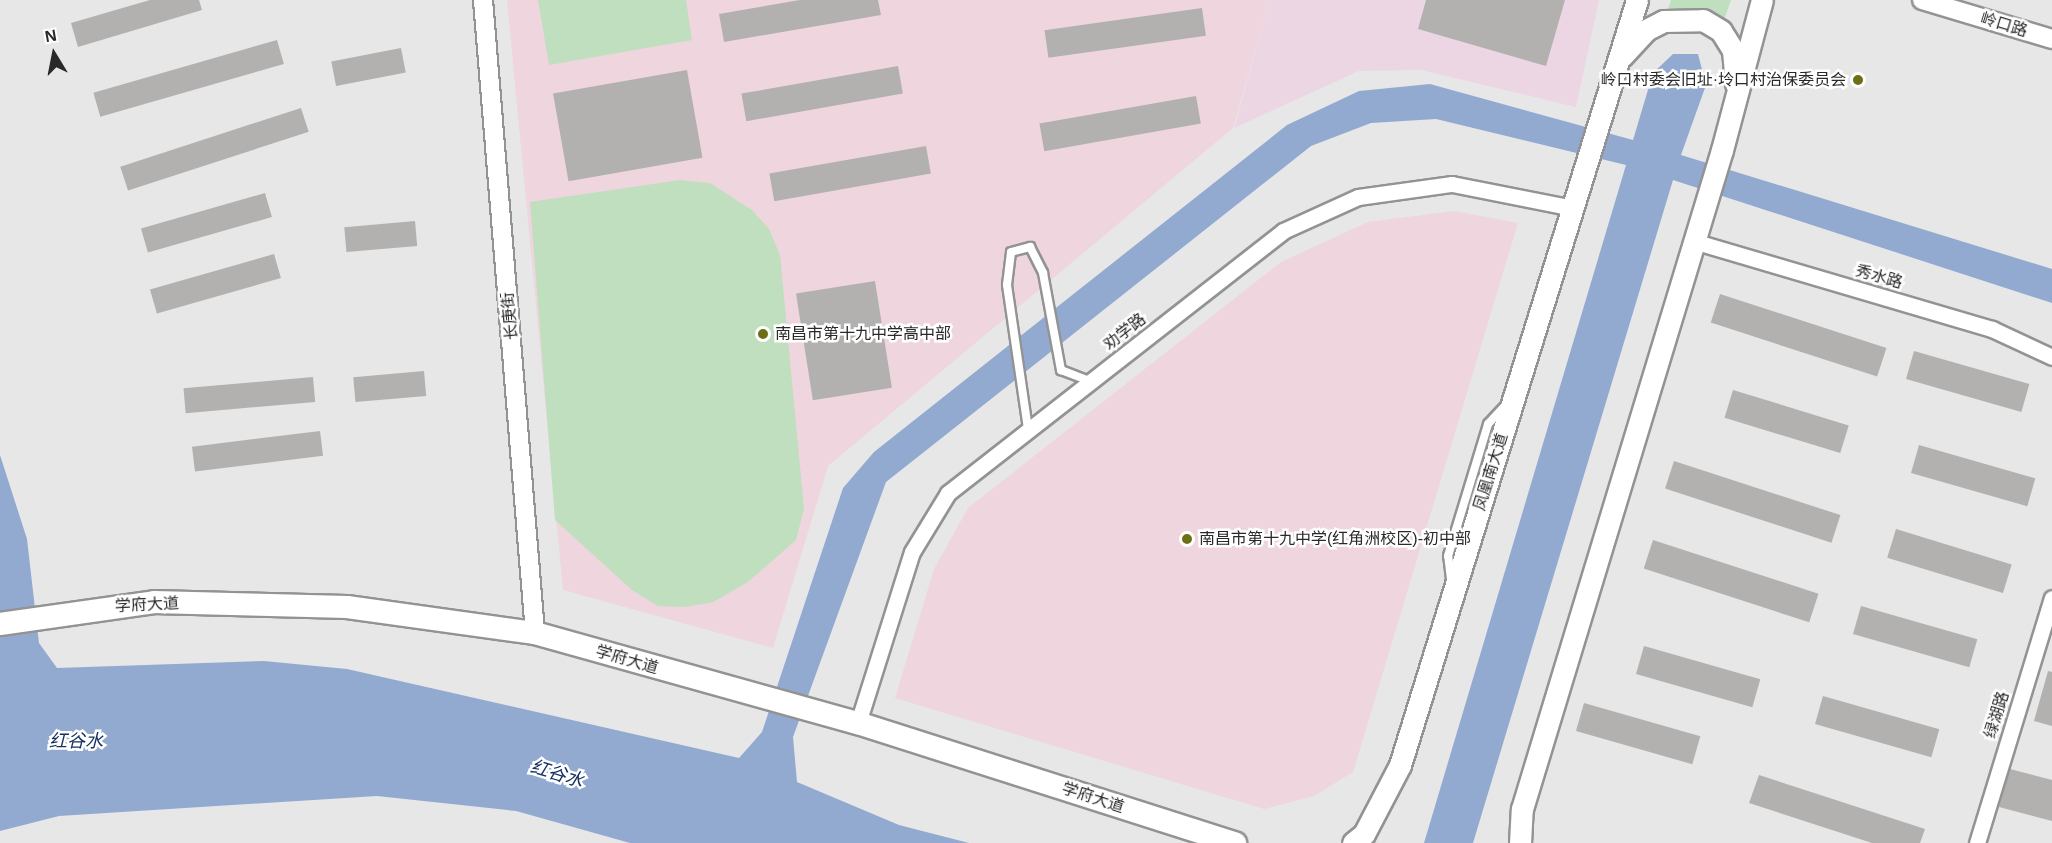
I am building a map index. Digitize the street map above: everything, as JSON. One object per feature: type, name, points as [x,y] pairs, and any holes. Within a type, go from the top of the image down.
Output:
[{"type":"main road","points":[[1618,60],[1623,0]]},
{"type":"main road","points":[[1618,60],[1637,0]]},
{"type":"main road","points":[[1520,843],[1522,808],[1765,3]]},
{"type":"main road","points":[[1618,60],[1646,30],[1664,21],[1703,20],[1721,31],[1733,50],[1737,94]]},
{"type":"main road","name":"凤凰南大道","points":[[1353,843],[1364,834],[1400,765],[1618,60]]},
{"type":"main road","name":"学府大道","points":[[0,624],[52,613],[154,602],[346,607],[535,633],[811,713],[858,723],[1235,843]]},
{"type":"street","name":"长庚街","points":[[483,0],[535,633]]},
{"type":"street","name":"岭口路","points":[[1922,0],[2052,39]]},
{"type":"street","name":"劝学路","points":[[858,723],[912,552],[948,493],[1027,424],[1091,381],[1283,231],[1358,197],[1452,184],[1573,208]]},
{"type":"street","name":"秀水路","points":[[1693,241],[1992,329],[2052,357]]},
{"type":"street","name":"绿湖路","points":[[1977,843],[2052,598]]},
{"type":"lane","points":[[1027,424],[1010,301],[1011,252],[1030,248],[1043,273],[1061,370],[1091,381]]},
{"type":"shaded area","name":"南昌市第十九中学高中部","points":[[507,0],[1270,0],[1233,128],[828,466],[773,648],[563,590]]},
{"type":"shaded area","points":[[1270,0],[1599,0],[1576,107],[1421,70],[1359,71],[1234,128]]},
{"type":"shaded area","name":"南昌市第十九中学(红角洲校区)-初中部","points":[[1454,211],[1518,223],[1353,772],[1314,796],[1264,809],[895,698],[934,569],[968,508],[1281,262],[1368,222]]},
{"type":"green space","points":[[538,0],[686,0],[692,40],[549,65]]},
{"type":"green space","points":[[1671,0],[1731,0],[1723,23],[1692,10],[1668,9]]},
{"type":"green space","points":[[680,180],[710,183],[752,210],[769,229],[780,255],[804,509],[796,540],[748,582],[713,602],[685,607],[658,606],[632,590],[555,520],[530,202]]},
{"type":"water","name":"红谷水","points":[[1673,54],[1698,54],[1706,85],[1681,155],[2052,269],[2052,303],[1673,180],[1473,843],[1424,843],[1626,165],[1436,119],[1371,123],[1311,146],[886,482],[793,737],[797,782],[899,825],[969,843],[630,843],[516,811],[377,796],[59,816],[0,831],[0,455],[27,539],[39,643],[57,668],[264,661],[347,669],[739,758],[762,732],[843,488],[874,452],[1287,125],[1359,91],[1430,84],[1633,140],[1653,73]]},
{"type":"building","points":[[150,0],[199,0],[202,10],[78,47],[71,23]]},
{"type":"building","points":[[800,0],[878,0],[881,15],[724,42],[719,14]]},
{"type":"building","points":[[1426,0],[1565,0],[1546,66],[1418,29]]},
{"type":"building","points":[[1202,8],[1206,36],[1048,58],[1045,30]]},
{"type":"building","points":[[277,40],[284,64],[100,117],[93,93]]},
{"type":"building","points":[[401,48],[406,73],[336,86],[331,62]]},
{"type":"building","points":[[898,66],[903,94],[746,121],[741,94]]},
{"type":"building","points":[[687,70],[702,158],[569,181],[553,94]]},
{"type":"building","points":[[1196,96],[1201,124],[1044,151],[1039,124]]},
{"type":"building","points":[[301,108],[309,132],[128,190],[120,167]]},
{"type":"building","points":[[926,146],[931,174],[774,201],[769,174]]},
{"type":"building","points":[[265,193],[272,217],[148,253],[141,229]]},
{"type":"building","points":[[415,221],[417,246],[346,252],[344,227]]},
{"type":"building","points":[[274,254],[281,278],[157,314],[150,290]]},
{"type":"building","points":[[875,281],[892,388],[813,400],[796,294]]},
{"type":"building","points":[[1720,294],[1886,348],[1877,377],[1711,323]]},
{"type":"building","points":[[1914,351],[2029,384],[2021,412],[1906,379]]},
{"type":"building","points":[[424,371],[426,396],[355,402],[353,377]]},
{"type":"building","points":[[313,377],[315,402],[186,413],[183,388]]},
{"type":"building","points":[[1733,390],[1849,425],[1840,453],[1725,418]]},
{"type":"building","points":[[320,431],[323,456],[195,472],[192,447]]},
{"type":"building","points":[[1919,445],[2035,478],[2027,506],[1911,473]]},
{"type":"building","points":[[1674,461],[1840,515],[1831,543],[1665,489]]},
{"type":"building","points":[[1896,529],[2012,564],[2003,593],[1887,558]]},
{"type":"building","points":[[1653,540],[1818,594],[1809,622],[1644,569]]},
{"type":"building","points":[[1861,606],[1977,639],[1969,667],[1853,634]]},
{"type":"building","points":[[1644,646],[1760,679],[1752,707],[1636,674]]},
{"type":"building","points":[[2048,671],[2052,672],[2052,726],[2034,721]]},
{"type":"building","points":[[1823,696],[1939,729],[1931,757],[1815,724]]},
{"type":"building","points":[[1584,703],[1700,736],[1692,764],[1576,731]]},
{"type":"building","points":[[2010,769],[2052,780],[2052,821],[1999,807]]},
{"type":"building","points":[[1759,775],[1925,829],[1920,843],[1872,843],[1749,803]]},
{"type":"place","name":"岭口村委会旧址·坽口村治保委员会","points":[[1858,80]]},
{"type":"place","name":"南昌市第十九中学高中部","points":[[763,334]]},
{"type":"place","name":"南昌市第十九中学(红角洲校区)-初中部","points":[[1187,539]]}]
